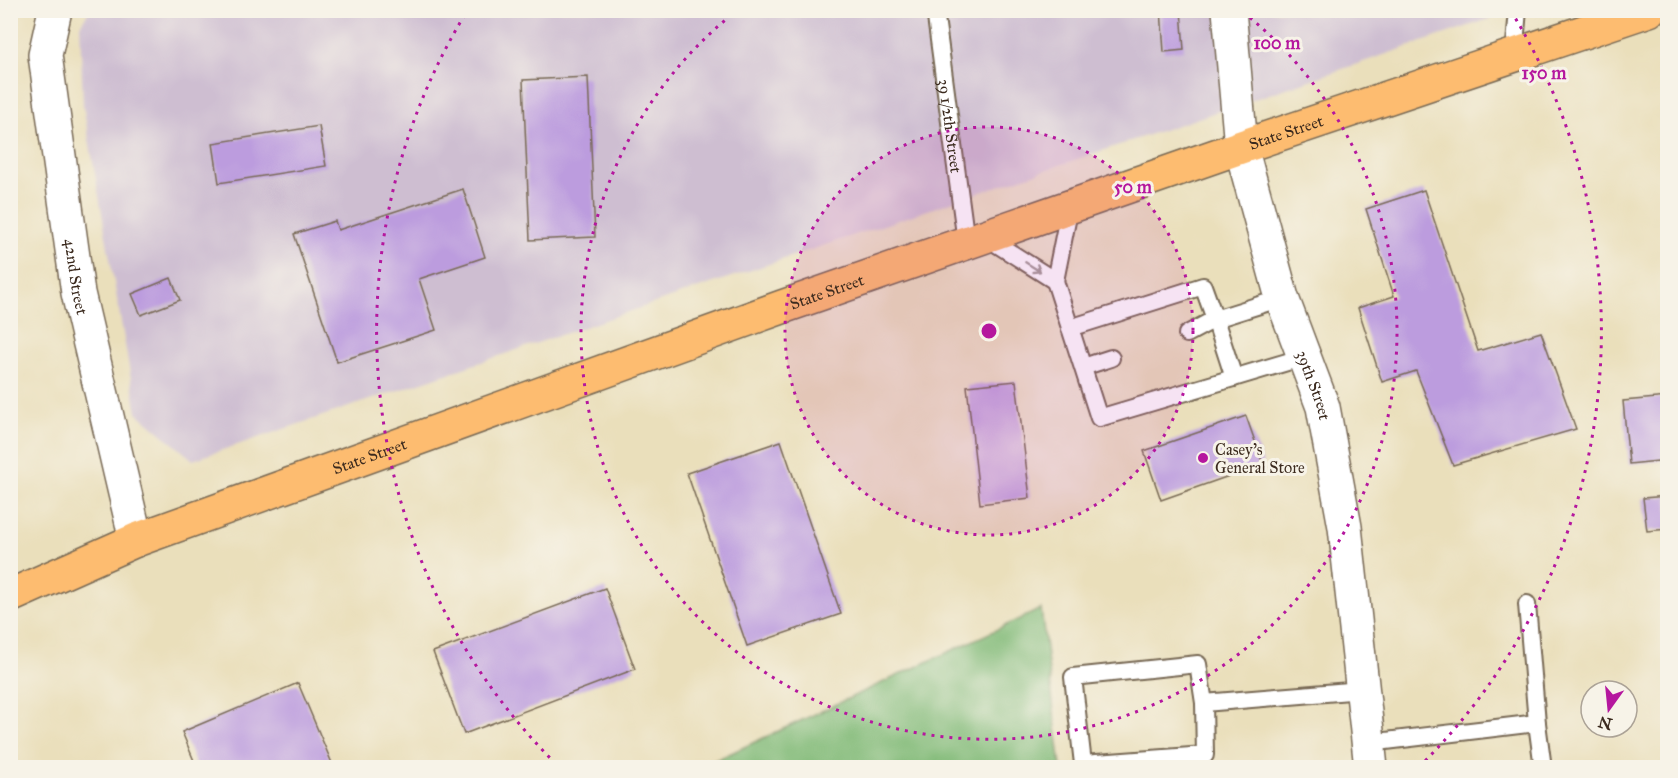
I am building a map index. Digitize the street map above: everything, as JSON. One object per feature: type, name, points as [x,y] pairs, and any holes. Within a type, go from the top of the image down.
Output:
[{"type":"main road","name":"State Street","points":[[10,596],[136,540],[975,239],[1514,56],[1630,14]]},
{"type":"street","name":"42nd Street","points":[[54,10],[45,55],[78,293],[136,540]]},
{"type":"street","name":"39th Street","points":[[1229,10],[1241,147],[1282,298],[1323,407],[1345,527],[1370,755]]},
{"type":"lane","name":"39 1/2th Street","points":[[935,10],[975,239]]},
{"type":"lane","points":[[1514,56],[1518,10]]},
{"type":"lane","points":[[1070,206],[1055,281],[1099,418],[1304,357]]},
{"type":"lane","points":[[975,239],[1055,281]]},
{"type":"lane","points":[[1070,328],[1203,286],[1234,378]]},
{"type":"lane","points":[[1187,334],[1215,320],[1282,298]]},
{"type":"lane","points":[[1083,368],[1111,358]]},
{"type":"lane","points":[[1527,604],[1543,768]]},
{"type":"lane","points":[[1198,664],[1204,703],[1205,755],[1083,764],[1073,677],[1198,664]]},
{"type":"lane","points":[[1204,703],[1362,690]]},
{"type":"lane","points":[[1370,755],[1538,723]]},
{"type":"shaded area","points":[[90,10],[1513,11],[193,460],[137,413],[83,105],[80,25]]},
{"type":"green space","points":[[1041,609],[1061,767],[701,767]]},
{"type":"building","points":[[1072,10],[1115,10],[1115,12],[1072,15]]},
{"type":"building","points":[[1161,10],[1181,10],[1184,50],[1164,52]]},
{"type":"building","points":[[588,77],[595,237],[530,240],[523,80]]},
{"type":"building","points":[[319,126],[326,166],[219,183],[213,143]]},
{"type":"building","points":[[463,189],[485,257],[419,279],[436,330],[337,362],[294,234],[335,221],[338,230]]},
{"type":"building","points":[[1424,190],[1478,351],[1541,332],[1576,429],[1453,465],[1416,371],[1382,382],[1358,308],[1394,296],[1366,209]]},
{"type":"building","points":[[171,278],[180,300],[141,315],[132,294]]},
{"type":"building","points":[[1016,381],[1030,498],[980,504],[967,386]]},
{"type":"building","points":[[1668,397],[1668,460],[1629,464],[1623,401]]},
{"type":"building","name":"Casey's General Store","points":[[1246,416],[1263,464],[1161,500],[1144,451]]},
{"type":"building","points":[[781,441],[841,614],[747,646],[687,473]]},
{"type":"building","points":[[1668,496],[1668,529],[1647,531],[1643,498]]},
{"type":"building","points":[[605,588],[635,669],[464,734],[433,652]]},
{"type":"building","points":[[298,683],[334,768],[197,768],[182,732]]},
{"type":"place","name":"Casey's General Store","points":[[1203,458]]}]
